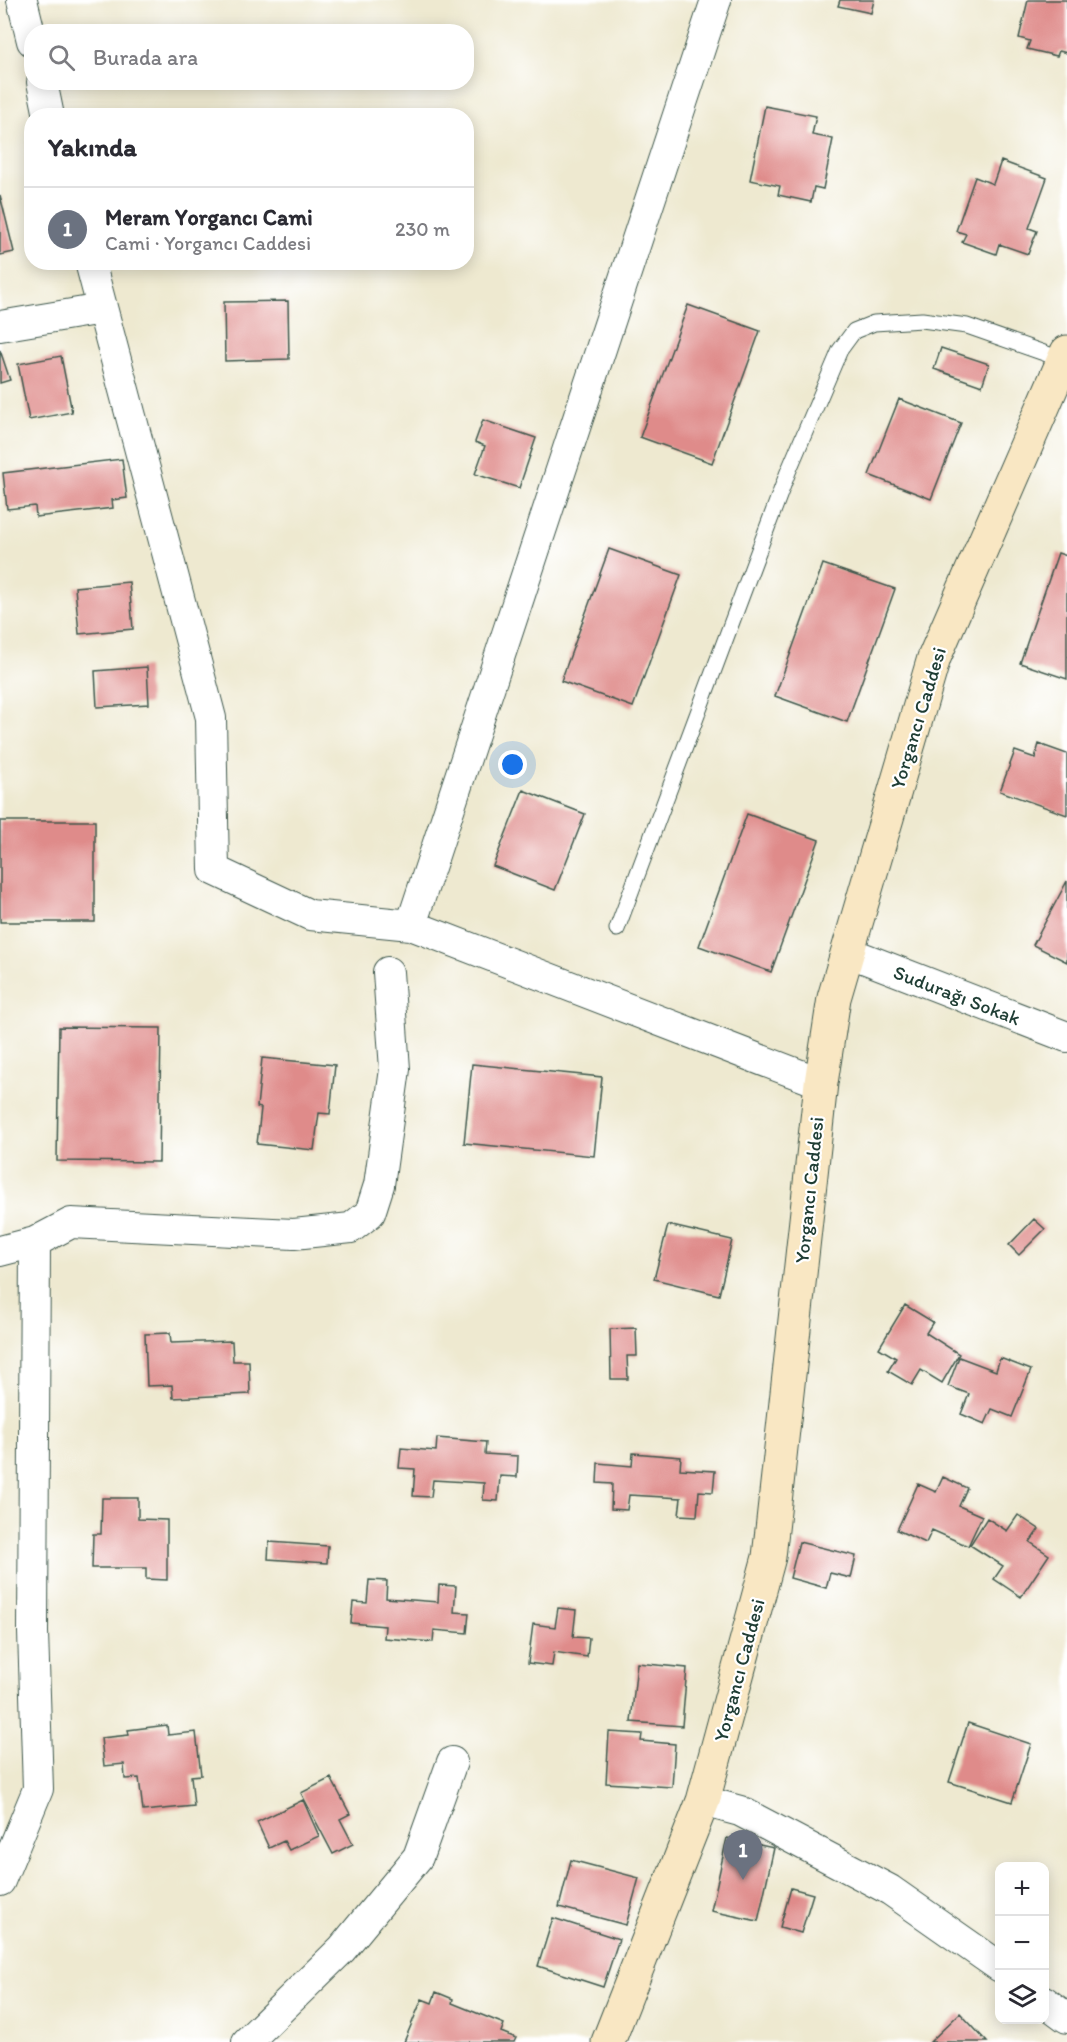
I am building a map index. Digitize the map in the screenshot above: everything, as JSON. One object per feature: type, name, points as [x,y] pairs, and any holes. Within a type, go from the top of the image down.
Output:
[{"type":"street","points":[[22,0],[28,24]]},
{"type":"street","points":[[411,925],[716,0]]},
{"type":"street","points":[[44,90],[48,108]]},
{"type":"street","points":[[92,270],[211,718],[214,870],[310,915],[411,925],[821,1083]]},
{"type":"street","points":[[0,326],[102,309]]},
{"type":"street","name":"Yorgancı Caddesi","points":[[608,2042],[704,1801],[769,1557],[821,1083],[834,998],[934,658],[1065,356]]},
{"type":"street","name":"Sudurağı Sokak","points":[[848,952],[1067,1037]]},
{"type":"street","points":[[0,1251],[35,1242],[71,1222],[294,1234],[351,1228],[370,1213],[379,1185],[394,1069],[388,972]]},
{"type":"street","points":[[0,1881],[38,1789],[33,1632],[35,1242]]},
{"type":"street","points":[[247,2042],[342,1949],[418,1857],[452,1762]]},
{"type":"street","points":[[704,1801],[740,1810],[890,1890],[995,1964]]},
{"type":"street","points":[[1049,2005],[1067,2018]]},
{"type":"lane","points":[[617,929],[788,472],[840,350],[854,331],[874,323],[922,320],[967,326],[1065,356]]},
{"type":"building","points":[[840,0],[874,0],[871,13],[838,6]]},
{"type":"building","points":[[1028,0],[1067,0],[1067,53],[1059,51],[1057,56],[1027,49],[1030,41],[1019,38]]},
{"type":"building","points":[[765,106],[816,116],[812,135],[833,139],[823,189],[814,187],[811,202],[778,195],[780,186],[750,180]]},
{"type":"building","points":[[1001,161],[1047,178],[1029,228],[1037,231],[1028,254],[999,244],[996,254],[962,242],[966,234],[956,231],[975,177],[993,184]]},
{"type":"building","points":[[0,195],[14,252],[0,255]]},
{"type":"building","points":[[288,301],[289,359],[225,361],[224,302]]},
{"type":"building","points":[[688,305],[760,331],[712,463],[640,437]]},
{"type":"building","points":[[941,348],[989,364],[982,386],[934,369]]},
{"type":"building","points":[[0,350],[10,380],[0,383]]},
{"type":"building","points":[[61,356],[72,412],[29,420],[18,364]]},
{"type":"building","points":[[899,399],[961,423],[931,499],[869,475]]},
{"type":"building","points":[[483,420],[536,438],[519,488],[475,474],[485,446],[475,442]]},
{"type":"building","points":[[122,459],[127,498],[112,500],[113,508],[36,517],[35,506],[7,509],[3,473]]},
{"type":"building","points":[[609,549],[681,575],[633,707],[561,681]]},
{"type":"building","points":[[1058,553],[1067,556],[1067,679],[1020,663]]},
{"type":"building","points":[[823,564],[895,589],[847,722],[775,696]]},
{"type":"building","points":[[129,582],[133,629],[79,634],[75,587]]},
{"type":"building","points":[[147,667],[149,704],[97,707],[95,671]]},
{"type":"building","points":[[1039,744],[1067,754],[1067,815],[1000,791],[1015,751],[1035,758]]},
{"type":"building","points":[[523,790],[585,814],[555,890],[493,866]]},
{"type":"building","points":[[747,814],[819,840],[771,972],[699,946]]},
{"type":"building","points":[[0,821],[95,821],[95,922],[0,922]]},
{"type":"building","points":[[1067,881],[1067,962],[1033,945]]},
{"type":"building","points":[[59,1027],[161,1028],[159,1162],[57,1161]]},
{"type":"building","points":[[262,1058],[335,1065],[330,1114],[319,1113],[314,1150],[257,1144],[261,1108],[257,1107]]},
{"type":"building","points":[[472,1064],[602,1077],[594,1156],[464,1143]]},
{"type":"building","points":[[1034,1219],[1045,1229],[1019,1255],[1009,1245]]},
{"type":"building","points":[[668,1225],[732,1240],[719,1295],[654,1279]]},
{"type":"building","points":[[905,1305],[933,1322],[926,1333],[959,1354],[942,1383],[921,1370],[912,1385],[888,1371],[896,1358],[879,1348]]},
{"type":"building","points":[[636,1328],[637,1356],[627,1356],[628,1379],[611,1379],[610,1329]]},
{"type":"building","points":[[170,1333],[171,1343],[232,1341],[233,1361],[249,1361],[250,1394],[173,1398],[172,1385],[147,1386],[145,1334]]},
{"type":"building","points":[[959,1357],[996,1371],[1000,1358],[1031,1370],[1012,1417],[992,1409],[985,1424],[961,1414],[969,1394],[948,1386]]},
{"type":"building","points":[[437,1438],[486,1442],[485,1454],[518,1456],[517,1477],[500,1476],[498,1501],[483,1500],[484,1483],[433,1480],[431,1497],[413,1496],[415,1469],[399,1468],[401,1448],[436,1451]]},
{"type":"building","points":[[633,1453],[681,1457],[680,1469],[715,1471],[713,1492],[699,1491],[697,1516],[679,1515],[681,1498],[629,1495],[627,1510],[611,1509],[612,1484],[597,1483],[598,1463],[632,1466]]},
{"type":"building","points":[[943,1477],[967,1488],[959,1506],[982,1516],[968,1546],[932,1530],[926,1543],[897,1530],[918,1484],[936,1492]]},
{"type":"building","points":[[102,1498],[138,1498],[138,1519],[167,1520],[167,1580],[146,1579],[146,1568],[92,1568],[93,1534],[101,1534]]},
{"type":"building","points":[[1018,1515],[1039,1529],[1030,1542],[1049,1555],[1021,1597],[994,1579],[1003,1566],[970,1545],[987,1518],[1007,1531]]},
{"type":"building","points":[[269,1542],[328,1546],[327,1563],[268,1559]]},
{"type":"building","points":[[799,1542],[856,1556],[851,1578],[830,1573],[826,1588],[790,1578]]},
{"type":"building","points":[[369,1580],[387,1581],[386,1598],[438,1602],[439,1585],[456,1586],[454,1612],[469,1613],[467,1633],[434,1630],[433,1642],[384,1638],[385,1626],[351,1623],[353,1602],[367,1603]]},
{"type":"building","points":[[558,1608],[576,1610],[573,1637],[589,1638],[587,1657],[554,1652],[552,1666],[528,1663],[533,1624],[555,1627]]},
{"type":"building","points":[[637,1663],[687,1668],[682,1726],[631,1722]]},
{"type":"building","points":[[968,1723],[1031,1744],[1012,1802],[949,1782]]},
{"type":"building","points":[[167,1725],[168,1735],[196,1732],[201,1775],[191,1776],[194,1806],[143,1811],[139,1778],[125,1779],[124,1764],[104,1766],[101,1738],[129,1735],[128,1730]]},
{"type":"building","points":[[609,1732],[642,1734],[641,1741],[675,1744],[672,1787],[606,1783]]},
{"type":"building","points":[[331,1778],[350,1814],[340,1819],[353,1844],[333,1854],[301,1793]]},
{"type":"building","points":[[303,1800],[319,1836],[289,1850],[284,1841],[269,1848],[257,1822]]},
{"type":"building","points":[[727,1838],[774,1848],[758,1921],[711,1911]]},
{"type":"building","points":[[571,1860],[639,1878],[626,1925],[559,1907]]},
{"type":"building","points":[[791,1888],[813,1894],[801,1933],[780,1927]]},
{"type":"building","points":[[553,1918],[619,1939],[603,1987],[538,1966]]},
{"type":"building","points":[[436,1992],[453,1999],[452,2003],[504,2024],[501,2032],[516,2038],[514,2042],[404,2042],[422,1999],[432,2003]]},
{"type":"building","points":[[960,2013],[987,2042],[930,2042]]},
{"type":"place","name":"Meram Yorgancı Cami","points":[[743,1880]]}]
